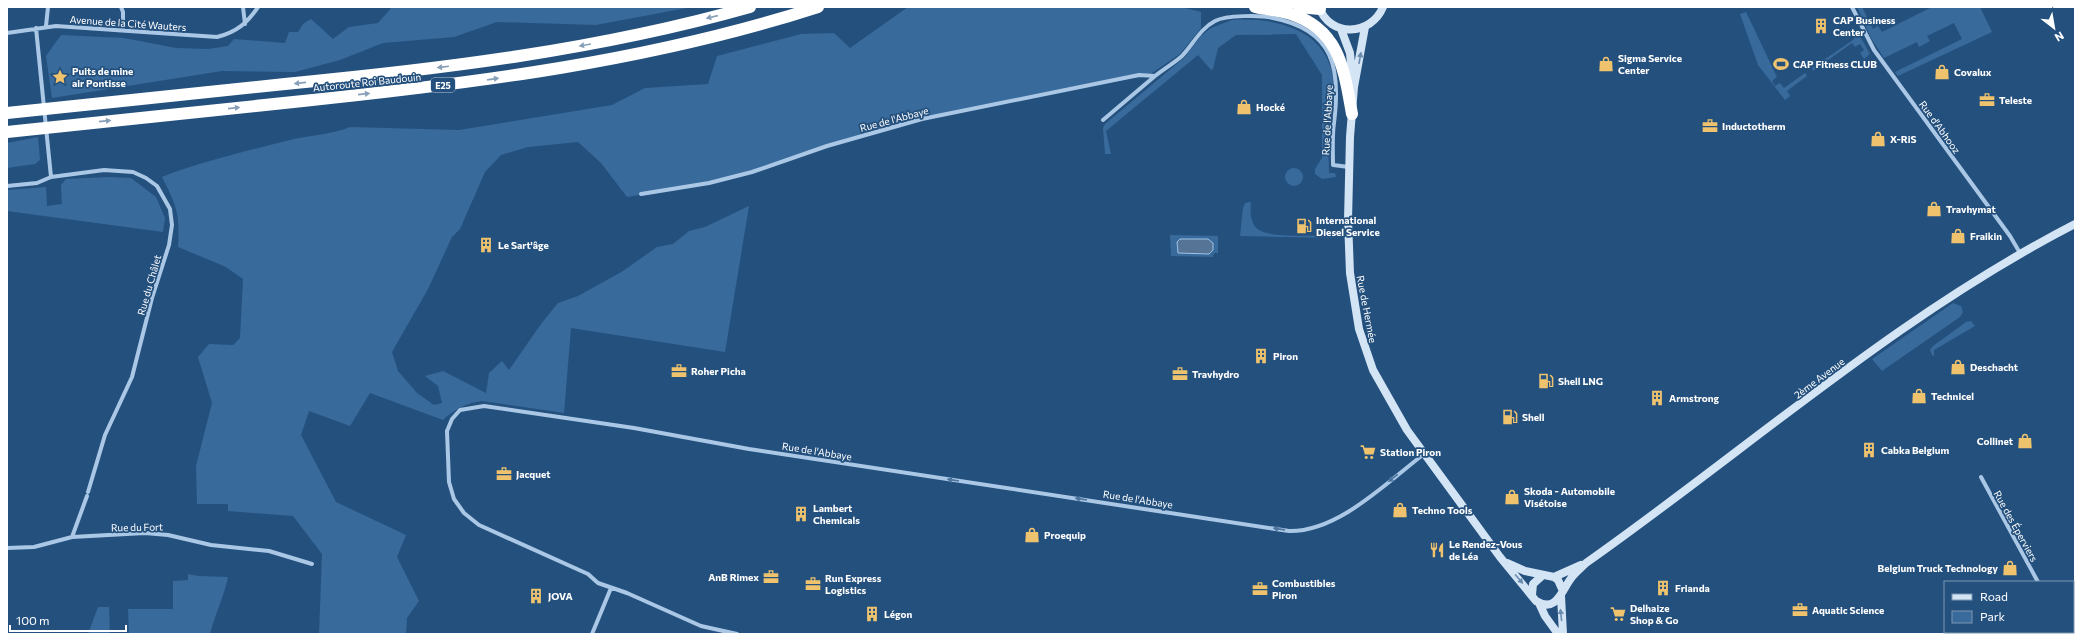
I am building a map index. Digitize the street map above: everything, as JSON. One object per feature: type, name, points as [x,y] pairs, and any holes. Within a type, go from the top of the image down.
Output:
[{"type":"highway","name":"Autoroute Roi Baudouin","points":[[7,112],[404,72],[516,57],[611,40],[750,7]]},
{"type":"highway","name":"Autoroute Roi Baudouin","points":[[7,132],[417,89],[520,75],[616,58],[726,33],[818,7]]},
{"type":"highway","points":[[1255,7],[1289,13],[1303,19],[1325,34],[1336,49],[1344,71],[1352,114]]},
{"type":"highway","points":[[1299,7],[1320,8]]},
{"type":"street","points":[[46,26],[48,7]]},
{"type":"street","points":[[121,7],[123,12],[123,30]]},
{"type":"street","points":[[243,7],[245,24]]},
{"type":"street","points":[[245,24],[258,7]]},
{"type":"street","points":[[1320,8],[1328,21],[1341,29],[1354,30],[1365,28],[1375,21],[1383,7]]},
{"type":"street","name":"Rue d'Abhooz","points":[[1852,7],[1874,50],[2010,236],[2020,253]]},
{"type":"street","name":"Rue de l'Abbaye","points":[[1103,120],[1181,56],[1200,32],[1216,20],[1235,17],[1267,16],[1289,21],[1302,27],[1322,43],[1330,55],[1334,67],[1337,107],[1334,123],[1333,165],[1349,167]]},
{"type":"street","name":"Avenue de la Cité Wauters","points":[[7,33],[46,26],[218,37],[230,34],[245,24]]},
{"type":"street","points":[[36,28],[51,177]]},
{"type":"street","name":"Rue de Hermée","points":[[1365,28],[1354,87],[1349,167],[1348,220],[1350,273],[1359,329],[1373,370],[1398,417],[1424,454],[1539,603],[1545,616],[1558,634]]},
{"type":"street","name":"Rue de Hermée","points":[[1341,29],[1350,53],[1354,87]]},
{"type":"street","name":"Rue de l'Abbaye","points":[[641,194],[709,183],[752,172],[827,146],[922,119],[1139,74],[1155,76]]},
{"type":"street","name":"Rue du Châlet","points":[[7,186],[37,183],[51,177],[104,170],[133,172],[146,178],[157,186],[170,209],[172,225],[169,245],[132,377],[105,435],[72,537]]},
{"type":"street","name":"2ème Avenue","points":[[1562,594],[1572,577],[1586,563],[1875,348],[1935,306],[2020,253],[2075,224]]},
{"type":"street","name":"Rue de l'Abbaye","points":[[737,634],[701,626],[598,583],[588,574],[479,525],[464,513],[454,499],[449,482],[447,431],[452,419],[460,410],[484,406],[634,428],[749,449],[1289,531],[1315,528],[1342,516],[1424,454]]},
{"type":"street","name":"Rue des Éperviers","points":[[1981,477],[2037,581]]},
{"type":"street","name":"Rue du Fort","points":[[7,548],[34,547],[62,541],[72,537],[145,533],[168,534],[211,545],[269,551],[312,564]]},
{"type":"street","name":"Rue de Hermée","points":[[1506,562],[1525,571],[1554,577]]},
{"type":"street","name":"2ème Avenue","points":[[1554,577],[1586,563]]},
{"type":"street","points":[[1532,595],[1534,584],[1543,575]]},
{"type":"street","points":[[1554,577],[1558,580],[1562,594],[1563,634]]},
{"type":"street","points":[[592,634],[611,588]]},
{"type":"street","points":[[1539,603],[1544,605],[1554,604],[1562,594]]},
{"type":"green space","points":[[392,7],[692,7],[596,25],[497,22],[454,37],[383,43],[340,60],[295,72],[222,71],[52,98],[46,56],[61,35],[124,38],[176,48],[208,49],[228,46],[234,39],[285,43],[289,32],[298,32],[303,24],[311,19],[333,39],[349,27],[378,23]]},
{"type":"green space","points":[[908,7],[1181,7],[1201,12],[1201,28],[1180,54],[1149,75],[922,119],[827,146],[752,172],[709,183],[627,197],[601,163],[578,142],[528,147],[501,155],[485,172],[460,229],[452,237],[428,289],[392,352],[398,371],[417,393],[434,405],[442,403],[438,386],[425,376],[443,371],[486,393],[489,373],[502,361],[509,370],[541,324],[558,303],[578,296],[623,271],[657,247],[673,244],[689,231],[705,227],[749,206],[725,352],[571,328],[564,413],[482,401],[461,407],[443,420],[370,393],[350,426],[309,411],[301,435],[336,502],[406,535],[397,557],[419,601],[407,618],[406,634],[319,634],[322,554],[293,516],[228,511],[228,504],[197,504],[196,466],[212,403],[198,357],[209,344],[233,345],[240,338],[243,279],[226,267],[178,247],[178,218],[174,203],[162,177],[242,152],[298,138],[335,132],[350,127],[459,130],[612,105],[645,88],[708,84],[717,56],[801,34],[834,33],[850,48]]},
{"type":"green space","points":[[1857,7],[1862,7],[1873,29],[1878,26],[1882,32],[1932,7],[1980,7],[1992,32],[1898,76],[1895,72],[1962,39],[1954,23],[1927,36],[1930,41],[1919,47],[1917,42],[1884,58],[1871,38]]},
{"type":"green space","points":[[1746,12],[1777,77],[1772,81],[1775,86],[1780,83],[1784,88],[1805,73],[1807,76],[1787,91],[1790,96],[1785,100],[1758,65],[1740,14]]},
{"type":"green space","points":[[1232,20],[1265,21],[1281,24],[1309,37],[1320,48],[1328,61],[1333,78],[1334,100],[1328,124],[1329,173],[1335,173],[1336,177],[1322,179],[1315,174],[1315,169],[1322,158],[1322,75],[1296,34],[1236,35],[1218,48],[1213,69],[1211,70],[1198,55],[1106,131],[1111,154],[1105,154],[1103,128],[1105,124],[1185,57],[1201,36],[1211,28]]},
{"type":"green space","points":[[1857,31],[1870,54],[1864,59],[1860,53],[1864,50],[1860,44],[1855,47],[1852,43],[1813,71],[1812,68],[1853,40]]},
{"type":"green space","points":[[38,137],[40,160],[35,164],[7,168],[7,143]]},
{"type":"green space","points":[[1294,168],[1300,171],[1303,177],[1300,183],[1294,186],[1288,183],[1285,177],[1288,171]]},
{"type":"green space","points":[[109,177],[131,178],[156,197],[165,218],[163,232],[7,211],[7,190],[46,187],[47,206],[62,204],[61,185],[66,179]]},
{"type":"green space","points":[[1251,202],[1252,221],[1259,230],[1265,233],[1336,236],[1336,238],[1240,236],[1243,208],[1245,203]]},
{"type":"green space","points":[[1170,235],[1218,236],[1218,253],[1214,253],[1213,257],[1171,256]]},
{"type":"green space","points":[[1953,303],[1961,306],[1963,312],[1960,317],[1882,371],[1872,359]]},
{"type":"green space","points":[[1971,321],[1975,326],[1934,350],[1934,356],[1932,355],[1930,350],[1933,346],[1966,322]]},
{"type":"green space","points":[[188,574],[198,576],[228,577],[210,634],[129,634],[128,609],[173,609],[173,581],[188,580]]},
{"type":"green space","points":[[98,607],[109,607],[110,634],[88,634]]},
{"type":"shaded area","points":[[1180,239],[1208,239],[1213,243],[1213,250],[1209,254],[1178,253],[1177,242]]},
{"type":"place","name":"CAP Business Center","points":[[1821,26]]},
{"type":"place","name":"Sigma Service Center","points":[[1606,64]]},
{"type":"place","name":"CAP Fitness CLUB","points":[[1781,64]]},
{"type":"place","name":"Covalux","points":[[1942,72]]},
{"type":"place","name":"Puits de mine air Pontisse","points":[[60,77]]},
{"type":"place","name":"Teleste","points":[[1987,100]]},
{"type":"place","name":"Hocké","points":[[1244,107]]},
{"type":"place","name":"Inductotherm","points":[[1710,126]]},
{"type":"place","name":"X-RiS","points":[[1878,139]]},
{"type":"place","name":"Travhymat","points":[[1934,209]]},
{"type":"place","name":"International Diesel Service","points":[[1304,226]]},
{"type":"place","name":"Fraikin","points":[[1958,236]]},
{"type":"place","name":"Le Sart'âge","points":[[486,245]]},
{"type":"place","name":"Piron","points":[[1261,356]]},
{"type":"place","name":"Deschacht","points":[[1958,367]]},
{"type":"place","name":"Roher Picha","points":[[679,371]]},
{"type":"place","name":"Travhydro","points":[[1180,374]]},
{"type":"place","name":"Shell LNG","points":[[1546,381]]},
{"type":"place","name":"Technicel","points":[[1919,396]]},
{"type":"place","name":"Armstrong","points":[[1657,398]]},
{"type":"place","name":"Shell","points":[[1510,417]]},
{"type":"place","name":"Collinet","points":[[2025,441]]},
{"type":"place","name":"Cabka Belgium","points":[[1869,450]]},
{"type":"place","name":"Station Piron","points":[[1368,452]]},
{"type":"place","name":"Jacquet","points":[[504,474]]},
{"type":"place","name":"Skoda - Automobile Visétoise","points":[[1512,497]]},
{"type":"place","name":"Techno Tools","points":[[1400,510]]},
{"type":"place","name":"Lambert Chemicals","points":[[801,514]]},
{"type":"place","name":"Proequip","points":[[1032,535]]},
{"type":"place","name":"Le Rendez-Vous de Léa","points":[[1437,550]]},
{"type":"place","name":"Belgium Truck Technology","points":[[2010,568]]},
{"type":"place","name":"AnB Rimex","points":[[771,577]]},
{"type":"place","name":"Run Express Logistics","points":[[813,584]]},
{"type":"place","name":"Frianda","points":[[1663,588]]},
{"type":"place","name":"Combustibles Piron","points":[[1260,589]]},
{"type":"place","name":"JOVA","points":[[536,596]]},
{"type":"place","name":"Aquatic Science","points":[[1800,610]]},
{"type":"place","name":"Légon","points":[[872,614]]},
{"type":"place","name":"Delhaize Shop & Go","points":[[1618,614]]}]
